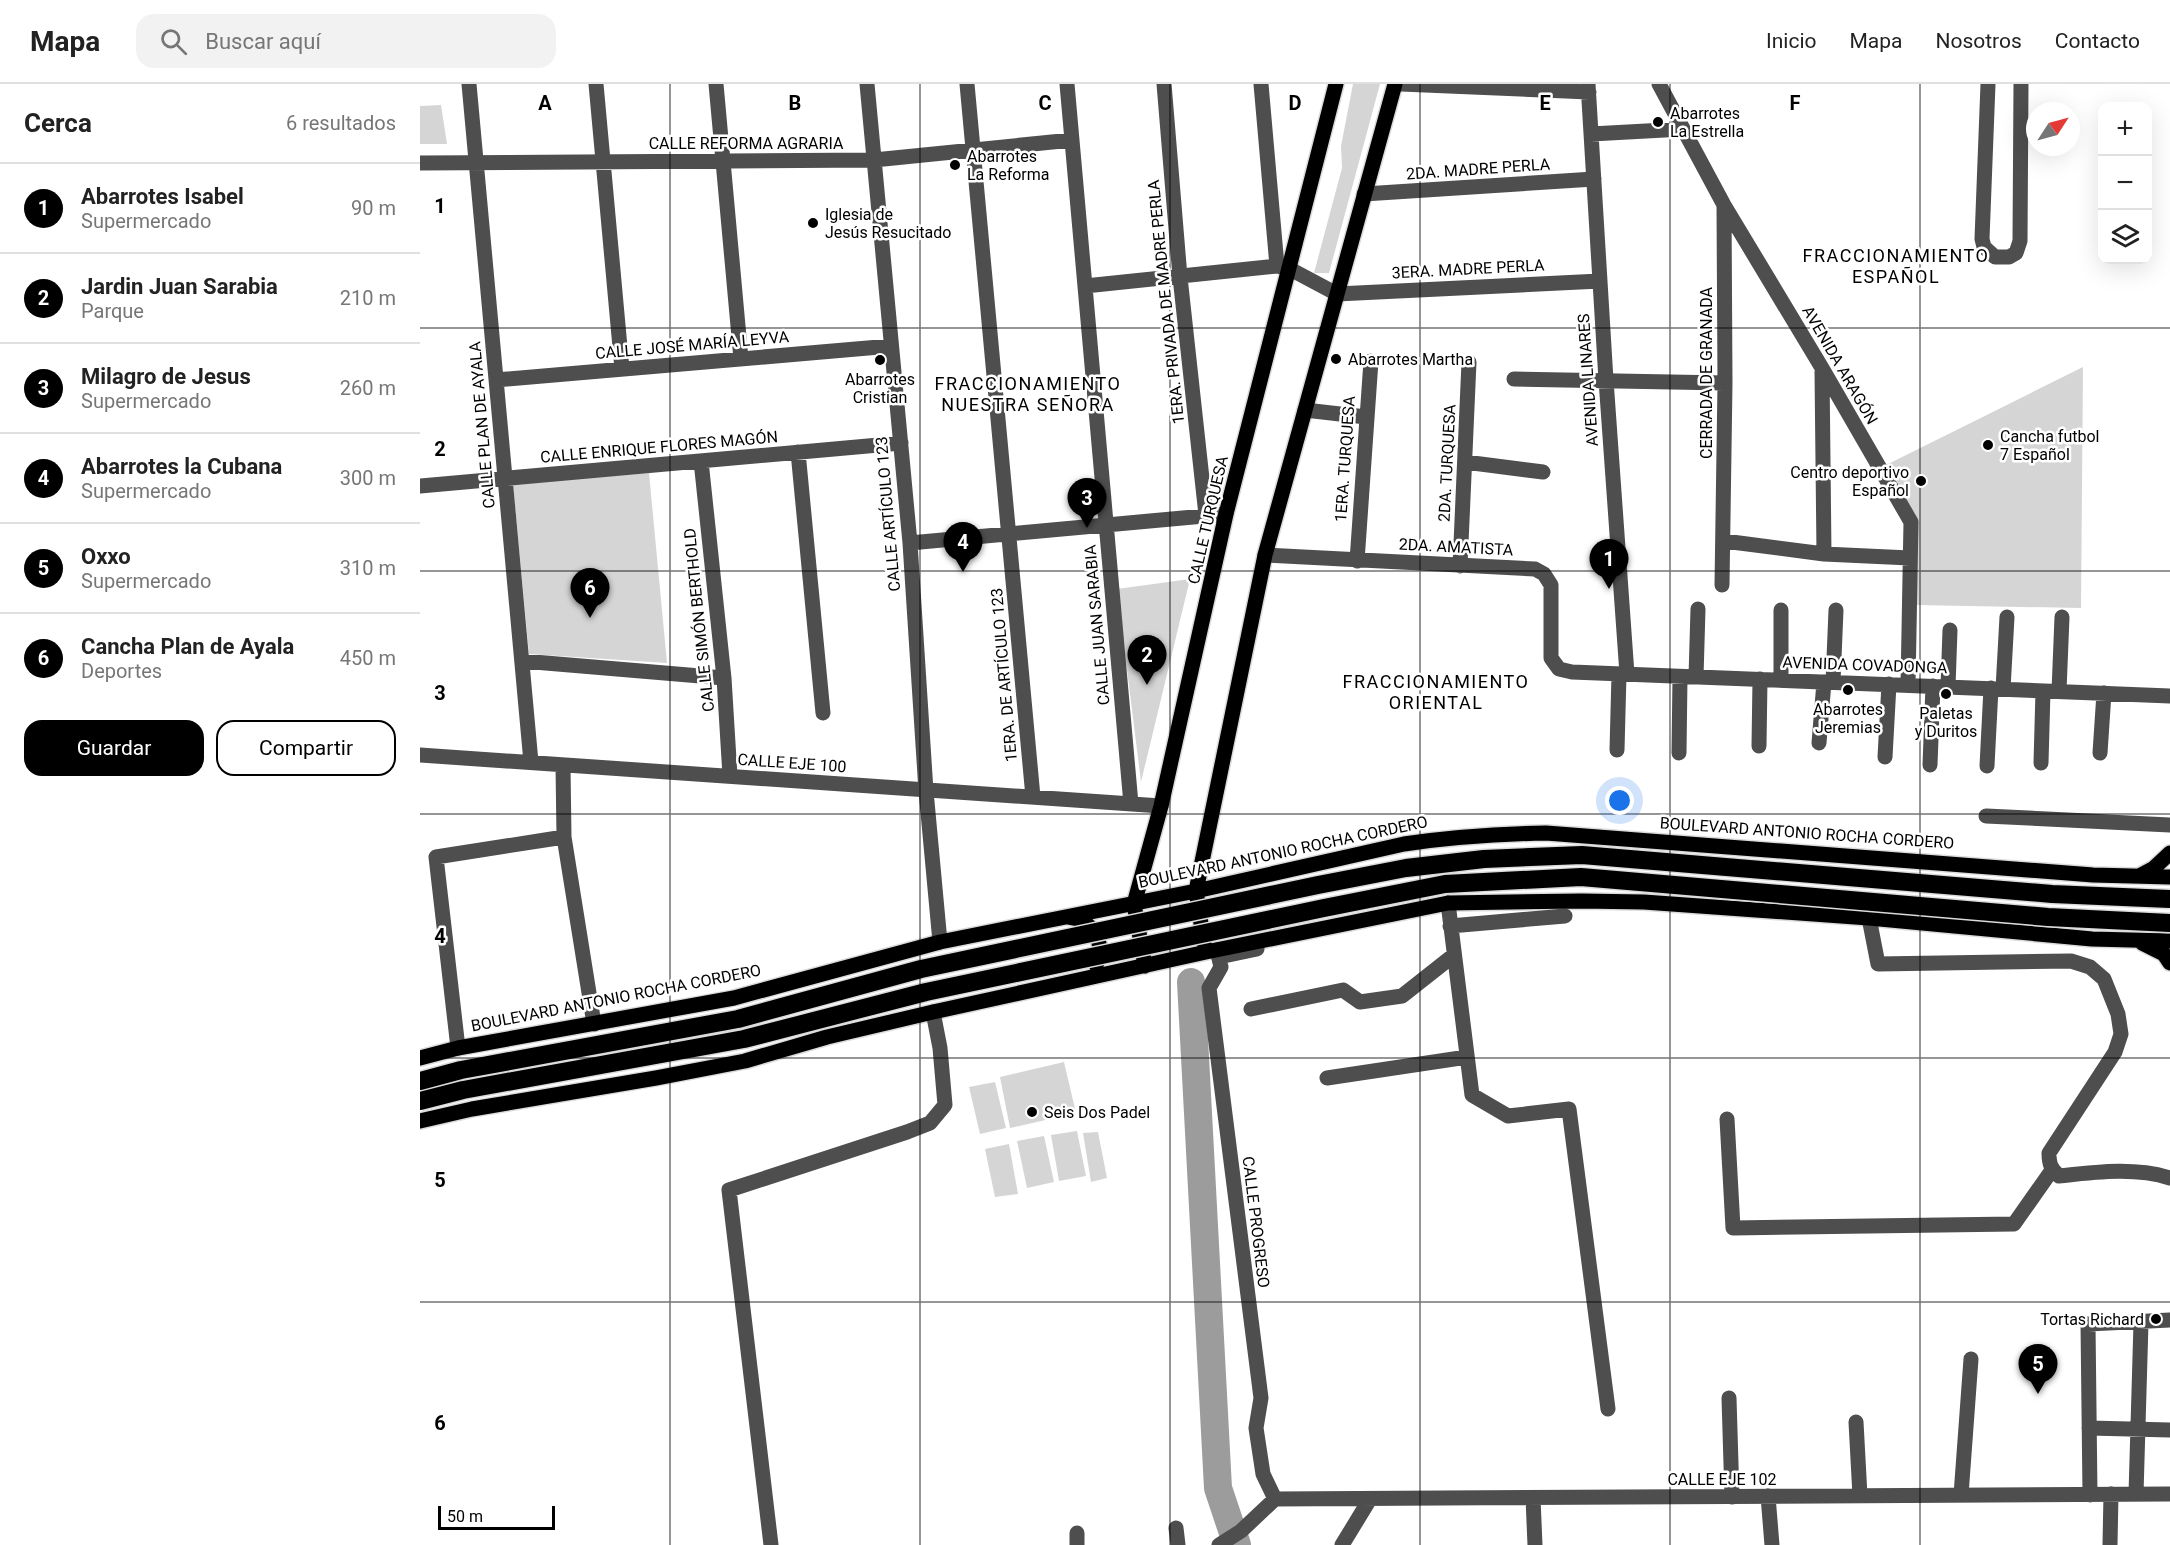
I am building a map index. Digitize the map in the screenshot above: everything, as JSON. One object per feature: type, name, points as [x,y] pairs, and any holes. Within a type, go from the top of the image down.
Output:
[{"type":"highway","points":[[420,1081],[461,1070],[738,1019],[921,969],[1307,888],[1406,868],[1484,859],[1582,855],[2052,894],[2170,899]]},
{"type":"highway","points":[[420,1101],[463,1090],[744,1040],[926,992],[1445,884],[1581,877],[2048,917],[2170,923]]},
{"type":"main road","name":"CALLE TURQUESA","points":[[1145,966],[1134,904],[1161,806],[1283,268],[1336,84]]},
{"type":"main road","points":[[1214,953],[1196,891],[1265,555],[1395,84]]},
{"type":"main road","name":"BOULEVARD ANTONIO ROCHA CORDERO","points":[[420,1058],[458,1048],[734,998],[940,942],[1196,891],[1393,847],[1473,835],[1546,833],[2093,875],[2170,878]]},
{"type":"main road","points":[[2138,877],[2154,868],[2170,853]]},
{"type":"main road","points":[[2092,939],[2120,927],[2126,920],[2130,904],[2128,895],[2118,882],[2093,875]]},
{"type":"main road","points":[[1261,876],[1247,885],[1241,893],[1239,914],[1243,924],[1250,932],[1259,937],[1274,939]]},
{"type":"main road","points":[[420,1120],[745,1060],[827,1037],[933,1012],[1274,939],[1448,906],[1581,901],[1644,902],[1869,918],[2092,939],[2170,942]]},
{"type":"main road","points":[[1060,917],[1081,920],[1095,933],[1099,942],[1100,951],[1093,969],[1075,981]]},
{"type":"main road","points":[[2136,940],[2164,954],[2170,963]]},
{"type":"street","name":"CALLE PLAN DE AYALA","points":[[469,84],[531,762]]},
{"type":"street","points":[[596,84],[622,369]]},
{"type":"street","points":[[716,84],[741,359]]},
{"type":"street","name":"CALLE ARTÍCULO 123","points":[[867,84],[910,543],[926,791],[940,942]]},
{"type":"street","name":"1ERA. DE ARTÍCULO 123","points":[[967,84],[1033,797]]},
{"type":"street","name":"CALLE JUAN SARABIA","points":[[1066,84],[1131,804]]},
{"type":"street","name":"1ERA. PRIVADA DE MADRE PERLA","points":[[1164,84],[1180,277],[1206,515]]},
{"type":"street","points":[[1261,84],[1283,268]]},
{"type":"street","points":[[1401,84],[1588,88]]},
{"type":"street","name":"AVENIDA ARAGÓN","points":[[1659,84],[1724,205],[1911,522],[1908,685]]},
{"type":"street","points":[[1988,84],[1982,239],[1984,247],[1995,257],[2009,257],[2016,253],[2020,242],[2021,84]]},
{"type":"street","name":"AVENIDA LINARES","points":[[1588,88],[1623,674],[1617,750]]},
{"type":"street","points":[[1591,134],[1683,129]]},
{"type":"street","name":"CALLE REFORMA AGRARIA","points":[[420,163],[874,159],[1072,140]]},
{"type":"street","name":"2DA. MADRE PERLA","points":[[1364,194],[1594,179]]},
{"type":"street","name":"CERRADA DE GRANADA","points":[[1722,585],[1725,383],[1724,205]]},
{"type":"street","points":[[1085,286],[1283,268],[1337,294]]},
{"type":"street","name":"3ERA. MADRE PERLA","points":[[1337,294],[1600,281]]},
{"type":"street","name":"CALLE JOSÉ MARÍA LEYVA","points":[[496,380],[891,346]]},
{"type":"street","name":"1ERA. TURQUESA","points":[[1357,561],[1371,361]]},
{"type":"street","name":"2DA. TURQUESA","points":[[1460,566],[1469,362]]},
{"type":"street","points":[[1822,368],[1824,554]]},
{"type":"street","points":[[1514,379],[1725,383]]},
{"type":"street","points":[[1305,410],[1366,417]]},
{"type":"street","name":"CALLE ENRIQUE FLORES MAGÓN","points":[[420,486],[901,443]]},
{"type":"street","points":[[798,452],[824,713]]},
{"type":"street","name":"CALLE SIMÓN BERTHOLD","points":[[701,461],[724,678],[730,776]]},
{"type":"street","points":[[1465,462],[1543,472]]},
{"type":"street","points":[[910,543],[1226,514]]},
{"type":"street","points":[[1724,541],[1824,554],[1910,558]]},
{"type":"street","name":"2DA. AMATISTA","points":[[1265,555],[1535,569],[1544,574],[1551,585],[1551,658],[1559,669]]},
{"type":"street","points":[[1696,677],[1698,609]]},
{"type":"street","points":[[1781,610],[1781,680]]},
{"type":"street","points":[[1819,743],[1829,682],[1836,610]]},
{"type":"street","points":[[1987,766],[2007,617]]},
{"type":"street","points":[[2041,763],[2062,617]]},
{"type":"street","points":[[1930,765],[1950,630]]},
{"type":"street","points":[[522,660],[724,678]]},
{"type":"street","name":"AVENIDA COVADONGA","points":[[1559,669],[1572,672],[2170,696]]},
{"type":"street","points":[[1679,753],[1680,676]]},
{"type":"street","points":[[1759,746],[1760,679]]},
{"type":"street","points":[[1885,758],[1889,684]]},
{"type":"street","points":[[2100,753],[2104,693]]},
{"type":"street","name":"CALLE EJE 100","points":[[420,755],[1161,806]]},
{"type":"street","points":[[563,766],[564,837],[594,1024]]},
{"type":"street","points":[[1986,816],[2170,825]]},
{"type":"street","points":[[458,1048],[436,857],[564,837]]},
{"type":"street","points":[[1214,953],[1448,906],[1472,1095],[1508,1116],[1569,1109],[1608,1409]]},
{"type":"street","points":[[1450,926],[1565,916]]},
{"type":"street","points":[[1869,918],[1878,964],[2071,961],[2090,967],[2104,979],[2118,1014],[2121,1034],[2115,1052],[2049,1153],[2049,1162],[2052,1170],[2059,1176],[2090,1172],[2149,1171],[2170,1178]]},
{"type":"street","name":"CALLE PROGRESO","points":[[1214,953],[1221,967],[1209,988],[1261,1398],[1256,1428],[1263,1474],[1275,1499]]},
{"type":"street","points":[[1251,1009],[1343,990],[1360,1002],[1402,996],[1454,954]]},
{"type":"street","points":[[771,1545],[729,1190],[930,1123],[945,1105],[940,1048],[933,1012]]},
{"type":"street","points":[[1327,1078],[1467,1057]]},
{"type":"street","points":[[1726,1119],[1732,1228],[2014,1224],[2052,1170]]},
{"type":"street","points":[[2090,1495],[2088,1324],[2170,1320]]},
{"type":"street","points":[[2136,1494],[2140,1323]]},
{"type":"street","points":[[1961,1495],[1971,1359]]},
{"type":"street","points":[[1729,1398],[1732,1497]]},
{"type":"street","points":[[1856,1422],[1860,1496]]},
{"type":"street","points":[[2089,1428],[2170,1430]]},
{"type":"street","points":[[2110,1545],[2111,1494]]},
{"type":"street","name":"CALLE EJE 102","points":[[1275,1499],[2170,1494]]},
{"type":"street","points":[[1768,1496],[1772,1545]]},
{"type":"street","points":[[1533,1498],[1535,1545]]},
{"type":"street","points":[[1219,1545],[1241,1531],[1275,1499]]},
{"type":"street","points":[[1342,1545],[1370,1499]]},
{"type":"street","points":[[1176,1528],[1178,1545]]},
{"type":"shaded area","points":[[1353,84],[1380,84],[1329,273],[1314,273],[1342,168],[1341,146]]},
{"type":"shaded area","points":[[441,105],[447,144],[420,144],[420,106]]},
{"type":"shaded area","points":[[2083,367],[2081,608],[1915,605],[1917,518],[1886,465]]},
{"type":"shaded area","points":[[649,473],[667,663],[529,654],[513,484]]},
{"type":"shaded area","points":[[1190,579],[1141,782],[1117,589]]},
{"type":"shaded area","points":[[1064,1062],[1076,1113],[1010,1128],[1000,1077]]},
{"type":"shaded area","points":[[995,1082],[1006,1128],[980,1134],[969,1087]]},
{"type":"shaded area","points":[[1077,1131],[1086,1176],[1059,1181],[1051,1135]]},
{"type":"shaded area","points":[[1098,1132],[1107,1178],[1091,1182],[1083,1133]]},
{"type":"shaded area","points":[[1044,1136],[1054,1182],[1027,1188],[1017,1141]]},
{"type":"shaded area","points":[[1009,1144],[1018,1194],[995,1197],[985,1149]]},
{"type":"waterway","points":[[1191,982],[1218,1488],[1237,1545]]},
{"type":"place","name":"Abarrotes La Estrella","points":[[1658,122]]},
{"type":"place","name":"Abarrotes La Reforma","points":[[955,165]]},
{"type":"place","name":"Iglesia de Jesús Resucitado","points":[[813,223]]},
{"type":"place","name":"Abarrotes Martha","points":[[1336,359]]},
{"type":"place","name":"Abarrotes Cristian","points":[[880,360]]},
{"type":"place","name":"Cancha futbol 7 Español","points":[[1988,445]]},
{"type":"place","name":"Centro deportivo Español","points":[[1921,481]]},
{"type":"place","name":"Milagro de Jesus","points":[[1087,528]]},
{"type":"place","name":"Abarrotes la Cubana","points":[[963,572]]},
{"type":"place","name":"Abarrotes Isabel","points":[[1609,589]]},
{"type":"place","name":"Cancha Plan de Ayala","points":[[590,618]]},
{"type":"place","name":"Jardin Juan Sarabia","points":[[1147,685]]},
{"type":"place","name":"Abarrotes Jeremias","points":[[1848,690]]},
{"type":"place","name":"Paletas y Duritos","points":[[1946,694]]},
{"type":"place","name":"Seis Dos Padel","points":[[1032,1112]]},
{"type":"place","name":"Tortas Richard","points":[[2156,1319]]},
{"type":"place","name":"Oxxo","points":[[2038,1394]]},
{"type":"district","name":"FRACCIONAMIENTO ESPAÑOL","points":[[1896,265]]},
{"type":"district","name":"FRACCIONAMIENTO NUESTRA SEÑORA","points":[[1028,393]]},
{"type":"district","name":"FRACCIONAMIENTO ORIENTAL","points":[[1436,691]]}]
